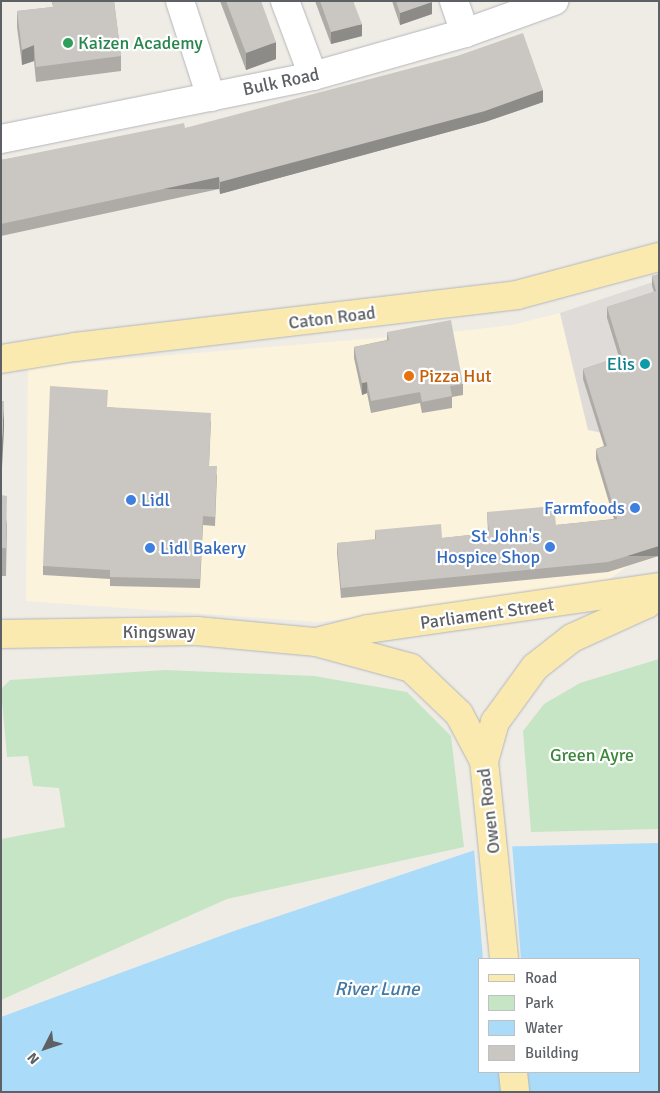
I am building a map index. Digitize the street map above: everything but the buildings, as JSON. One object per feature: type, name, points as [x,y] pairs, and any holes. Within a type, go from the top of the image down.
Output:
[{"type":"main road","name":"Caton Road","points":[[1,360],[75,346],[518,295],[659,257]]},
{"type":"main road","name":"Parliament Street","points":[[316,642],[368,629],[659,589]]},
{"type":"main road","points":[[486,774],[495,722],[535,667],[572,638],[647,604],[659,589]]},
{"type":"main road","name":"Kingsway","points":[[1,634],[197,631],[316,642]]},
{"type":"main road","name":"Owen Road","points":[[316,642],[411,668],[435,686],[459,714],[486,774],[504,958]]},
{"type":"main road","points":[[513,1073],[515,1092]]},
{"type":"street","points":[[180,1],[211,97]]},
{"type":"street","points":[[285,1],[313,76]]},
{"type":"street","points":[[454,1],[465,33]]},
{"type":"street","name":"Bulk Road","points":[[1,139],[313,76],[465,33],[554,1]]},
{"type":"shaded area","points":[[659,280],[617,436],[588,430],[560,313]]},
{"type":"shaded area","points":[[560,313],[588,430],[659,423],[659,557],[628,566],[595,589],[319,622],[26,601],[28,367],[461,331],[512,325]]},
{"type":"green space","name":"Green Ayre","points":[[659,659],[659,829],[531,832],[523,731],[544,704],[580,683]]},
{"type":"green space","points":[[165,670],[314,676],[407,692],[451,736],[464,847],[227,899],[1,1000],[1,839],[65,827],[59,788],[33,786],[28,756],[7,757],[1,689],[10,680]]},
{"type":"water","name":"River Lune","points":[[659,843],[659,1092],[1,1092],[1,1017],[234,931],[484,847]]},
{"type":"pier","points":[[484,844],[512,844],[521,958],[483,958],[474,848]]},
{"type":"place","name":"Kaizen Academy","points":[[68,43]]},
{"type":"place","name":"Elis","points":[[645,364]]},
{"type":"place","name":"Pizza Hut","points":[[409,376]]},
{"type":"place","name":"Lidl","points":[[131,500]]},
{"type":"place","name":"Farmfoods","points":[[635,508]]},
{"type":"place","name":"St John's Hospice Shop","points":[[550,547]]},
{"type":"place","name":"Lidl Bakery","points":[[150,548]]}]
